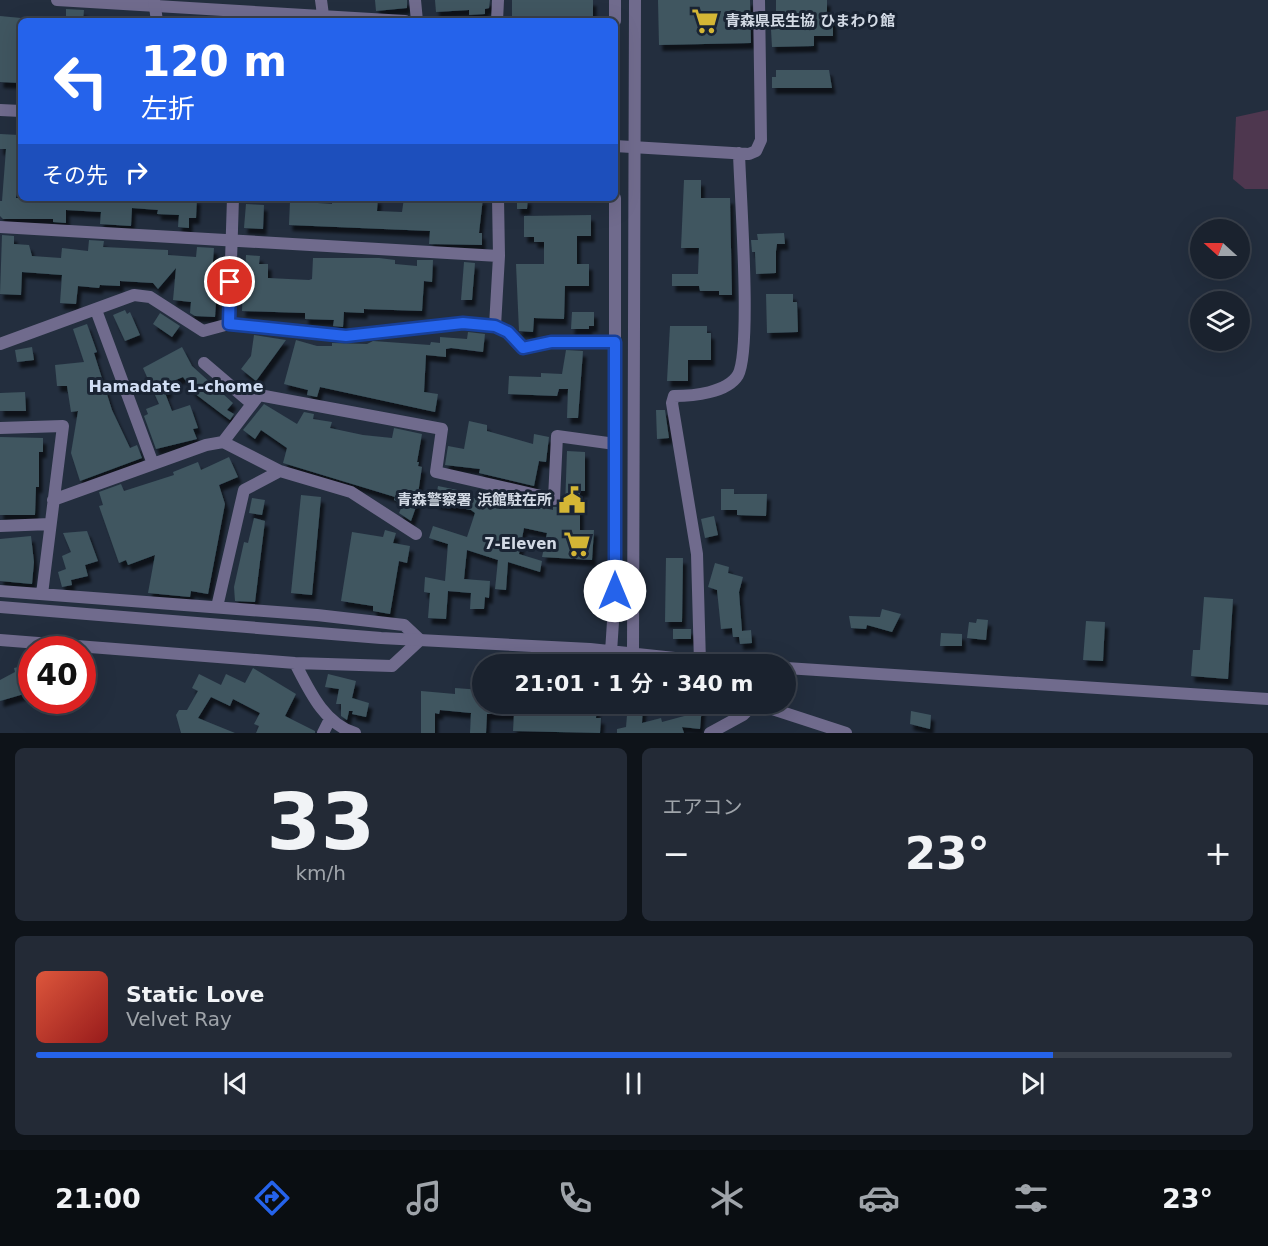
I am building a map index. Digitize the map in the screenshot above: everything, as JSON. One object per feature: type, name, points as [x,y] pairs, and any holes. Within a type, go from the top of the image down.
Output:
[{"type":"street","points":[[57,0],[234,5],[364,18]]},
{"type":"street","points":[[321,0],[323,15]]},
{"type":"street","points":[[415,0],[417,18]]},
{"type":"street","points":[[497,18],[498,0]]},
{"type":"street","points":[[615,0],[615,18]]},
{"type":"street","points":[[634,654],[635,0]]},
{"type":"street","points":[[618,146],[739,153],[756,151],[761,140],[759,0]]},
{"type":"street","points":[[155,3],[157,18]]},
{"type":"street","points":[[0,110],[18,111]]},
{"type":"street","points":[[700,654],[697,554],[672,403],[674,396],[700,396],[733,381],[739,374],[744,323],[739,153]]},
{"type":"street","points":[[229,324],[233,201]]},
{"type":"street","points":[[495,326],[499,256],[498,201]]},
{"type":"street","points":[[611,654],[615,591],[615,201]]},
{"type":"street","points":[[0,227],[499,256]]},
{"type":"street","points":[[0,344],[134,295],[150,297],[203,332],[229,324],[346,336],[463,323],[495,326],[508,332],[523,348],[551,342],[615,342]]},
{"type":"street","points":[[96,310],[153,464]]},
{"type":"street","points":[[204,363],[252,404]]},
{"type":"street","points":[[53,500],[223,442],[259,395],[442,429],[436,472],[554,499],[557,436],[615,444]]},
{"type":"street","points":[[0,428],[63,426],[42,594]]},
{"type":"street","points":[[223,442],[280,471],[351,492],[416,534]]},
{"type":"street","points":[[217,608],[244,490],[280,471]]},
{"type":"street","points":[[0,526],[50,524]]},
{"type":"street","points":[[0,591],[318,615],[404,625],[420,640]]},
{"type":"street","points":[[0,607],[569,654]]},
{"type":"street","points":[[0,640],[295,663],[392,666],[420,640]]},
{"type":"street","points":[[295,663],[312,695],[330,719],[355,733]]},
{"type":"street","points":[[796,669],[1268,699]]},
{"type":"street","points":[[710,733],[744,714]]},
{"type":"street","points":[[787,714],[846,733]]},
{"type":"street","points":[[323,733],[330,719]]},
{"type":"shaded area","points":[[1268,110],[1268,189],[1245,189],[1233,179],[1236,117]]},
{"type":"building","points":[[375,0],[407,0],[407,8],[376,11]]},
{"type":"building","points":[[435,0],[490,0],[485,14],[469,15],[469,10],[436,12]]},
{"type":"building","points":[[512,0],[593,0],[593,18],[512,18]]},
{"type":"building","name":"青森県民生協 ひまわり館","points":[[658,0],[750,0],[751,43],[659,45]]},
{"type":"building","points":[[776,0],[827,0],[827,16],[833,16],[833,36],[814,36],[814,46],[772,47],[770,12],[776,12]]},
{"type":"building","points":[[66,9],[84,10],[83,18],[66,18]]},
{"type":"building","points":[[0,16],[21,18],[18,18],[18,83],[0,82]]},
{"type":"building","points":[[776,70],[829,70],[832,88],[772,88],[772,77],[776,77]]},
{"type":"building","points":[[0,134],[18,135],[16,198],[18,201],[197,201],[196,218],[189,218],[189,228],[178,227],[179,215],[157,214],[158,210],[132,208],[131,226],[100,224],[101,212],[66,210],[66,223],[53,222],[53,219],[3,219],[0,216],[0,201],[2,201],[6,149],[0,149]]},
{"type":"building","points":[[684,180],[701,180],[701,198],[730,198],[732,295],[719,295],[719,291],[700,291],[699,286],[672,286],[672,274],[698,274],[699,248],[681,248]]},
{"type":"building","points":[[290,201],[332,204],[332,201],[378,201],[377,211],[402,212],[404,201],[483,201],[479,233],[482,233],[482,245],[429,244],[430,231],[289,225]]},
{"type":"building","points":[[517,201],[528,201],[527,209],[517,209]]},
{"type":"building","points":[[246,204],[264,205],[263,229],[244,228]]},
{"type":"building","points":[[591,215],[591,236],[577,236],[577,264],[589,264],[589,286],[565,286],[564,319],[534,318],[533,332],[519,331],[516,264],[544,264],[544,242],[534,242],[534,237],[524,237],[524,216]]},
{"type":"building","points":[[784,233],[785,244],[777,244],[776,273],[756,274],[755,252],[752,252],[751,240],[758,240],[757,234]]},
{"type":"building","points":[[2,235],[14,236],[14,244],[29,245],[32,256],[61,258],[62,248],[88,251],[89,240],[104,241],[103,247],[168,250],[168,255],[196,257],[197,247],[214,248],[211,287],[217,287],[215,317],[195,316],[190,313],[191,302],[173,300],[176,268],[158,289],[153,283],[120,281],[120,286],[100,285],[99,288],[78,286],[76,304],[60,303],[62,275],[22,272],[21,295],[0,294]]},
{"type":"building","points":[[246,255],[260,256],[259,264],[268,264],[268,278],[309,280],[312,279],[313,258],[379,258],[395,260],[395,264],[417,266],[417,260],[433,260],[432,282],[424,281],[422,311],[364,309],[364,313],[344,312],[343,327],[333,326],[334,320],[305,319],[305,313],[242,311],[243,286],[238,286],[239,274],[245,275]]},
{"type":"building","points":[[464,262],[475,263],[472,300],[461,300]]},
{"type":"building","points":[[766,294],[793,294],[793,302],[797,302],[798,332],[767,333]]},
{"type":"building","points":[[125,310],[127,314],[130,312],[140,335],[125,341],[113,315]]},
{"type":"building","points":[[572,312],[594,312],[594,326],[589,326],[589,329],[571,329]]},
{"type":"building","points":[[160,313],[180,326],[172,337],[153,324]]},
{"type":"building","points":[[87,324],[112,410],[130,448],[137,445],[142,458],[80,481],[71,453],[78,411],[71,412],[67,386],[57,386],[55,365],[84,362],[73,329]]},
{"type":"building","points":[[670,326],[707,326],[707,333],[711,333],[711,360],[688,360],[688,381],[667,381]]},
{"type":"building","points":[[468,332],[485,334],[483,352],[451,348],[446,349],[446,357],[426,355],[424,392],[438,394],[435,412],[320,387],[317,397],[307,395],[308,390],[284,384],[296,340],[317,346],[332,346],[332,343],[367,344],[373,341],[430,345],[431,342],[440,343],[440,337],[467,339]]},
{"type":"building","points":[[254,335],[286,340],[256,381],[241,369],[251,356]]},
{"type":"building","points":[[32,347],[34,360],[17,362],[15,350]]},
{"type":"building","points":[[182,347],[192,366],[233,403],[227,410],[234,414],[230,420],[223,415],[194,393],[183,377],[166,384],[169,391],[165,393],[172,411],[190,405],[198,428],[193,429],[197,439],[156,449],[144,416],[148,414],[146,409],[159,404],[143,368]]},
{"type":"building","points":[[566,350],[583,351],[578,418],[567,418],[568,389],[559,389],[557,396],[508,394],[509,376],[541,377],[541,373],[562,374]]},
{"type":"building","points":[[25,392],[26,411],[0,411],[0,393]]},
{"type":"building","points":[[264,404],[297,424],[304,412],[314,414],[313,419],[332,422],[330,428],[363,435],[392,438],[394,428],[422,434],[417,462],[419,462],[418,466],[422,467],[416,507],[411,521],[399,513],[403,504],[394,500],[395,497],[283,463],[287,448],[261,430],[255,439],[243,430]]},
{"type":"building","points":[[656,410],[665,410],[669,438],[657,439]]},
{"type":"building","points":[[469,421],[487,425],[487,431],[533,444],[534,434],[549,437],[546,462],[539,461],[534,486],[479,473],[480,469],[445,465],[448,446],[464,449]]},
{"type":"building","points":[[0,437],[43,438],[43,452],[39,452],[39,487],[36,487],[35,515],[0,515]]},
{"type":"building","points":[[567,451],[585,452],[585,491],[580,491],[580,530],[594,530],[592,560],[542,557],[547,533],[524,528],[519,554],[542,561],[540,572],[508,562],[506,590],[495,589],[498,560],[467,550],[464,579],[490,581],[489,598],[485,597],[484,609],[470,609],[471,593],[448,591],[446,619],[428,618],[430,593],[424,592],[425,577],[445,581],[448,544],[429,538],[433,526],[467,537],[475,513],[471,510],[435,503],[438,486],[472,493],[471,497],[496,504],[497,495],[515,499],[514,502],[553,510],[553,507],[565,507]]},
{"type":"building","points":[[229,457],[238,477],[219,485],[225,504],[208,594],[191,591],[190,597],[148,593],[155,555],[128,565],[126,560],[119,563],[99,506],[103,505],[99,492],[121,484],[124,491],[174,475],[173,472],[198,462],[201,470]]},
{"type":"building","points":[[721,489],[734,489],[734,494],[767,494],[766,516],[737,515],[737,510],[721,510]]},
{"type":"building","points":[[301,495],[321,497],[312,595],[291,593]]},
{"type":"building","points":[[252,498],[265,500],[262,515],[249,513]]},
{"type":"building","points":[[714,516],[718,535],[705,538],[701,519]]},
{"type":"building","points":[[254,518],[265,521],[255,602],[235,601],[234,587],[244,542],[248,543]]},
{"type":"building","points":[[385,530],[396,533],[393,543],[410,546],[407,563],[399,561],[390,614],[373,611],[373,606],[341,601],[352,532],[383,537]]},
{"type":"building","points":[[87,531],[98,561],[85,565],[88,576],[71,580],[72,585],[62,587],[58,572],[66,569],[62,556],[71,552],[63,533]]},
{"type":"building","points":[[31,536],[34,562],[32,584],[0,581],[0,539]]},
{"type":"building","points":[[666,558],[683,558],[682,622],[665,622]]},
{"type":"building","points":[[715,563],[729,567],[728,573],[743,577],[739,592],[742,631],[751,630],[752,643],[740,644],[739,637],[733,637],[732,628],[721,629],[717,590],[708,587]]},
{"type":"building","points":[[1204,597],[1233,599],[1228,679],[1191,676],[1193,650],[1200,650]]},
{"type":"building","points":[[882,609],[901,614],[892,632],[867,625],[866,629],[851,628],[849,616],[880,617]]},
{"type":"building","points":[[977,619],[988,620],[986,640],[967,638],[969,622],[976,623]]},
{"type":"building","points":[[1086,621],[1105,622],[1103,661],[1083,660]]},
{"type":"building","points":[[673,629],[691,629],[691,639],[673,639]]},
{"type":"building","points":[[941,633],[962,634],[962,646],[940,646]]},
{"type":"building","points":[[18,667],[18,696],[0,701],[0,680],[15,672],[14,668]]},
{"type":"building","points":[[253,668],[296,694],[285,716],[315,733],[256,733],[259,726],[254,724],[260,713],[233,699],[230,706],[211,697],[198,718],[235,733],[181,733],[176,715],[179,710],[187,710],[198,691],[192,688],[199,674],[221,685],[226,674],[245,683]]},
{"type":"building","points":[[328,674],[356,681],[352,698],[369,703],[366,717],[352,714],[353,711],[349,711],[347,720],[341,716],[341,704],[336,704],[339,689],[325,687]]},
{"type":"building","points":[[455,688],[472,689],[472,714],[487,714],[486,733],[470,733],[471,713],[440,710],[439,714],[435,713],[435,733],[421,733],[421,691],[455,694]]},
{"type":"building","points":[[911,711],[931,715],[930,729],[910,724]]},
{"type":"building","points":[[514,714],[596,714],[596,718],[601,718],[600,733],[513,731]]},
{"type":"building","points":[[627,714],[642,714],[642,723],[661,718],[662,722],[688,714],[701,714],[700,729],[682,727],[684,733],[617,733],[617,729],[626,727]]},
{"type":"place","name":"青森県民生協 ひまわり館","points":[[705,21]]},
{"type":"place","name":"青森警察署 浜館駐在所","points":[[572,500]]},
{"type":"place","name":"7-Eleven","points":[[577,544]]},
{"type":"district","name":"Hamadate 1-chome","points":[[176,386]]},
{"type":"route","points":[[230,282],[229,324],[346,336],[463,323],[495,326],[508,332],[523,348],[551,342],[615,342],[615,591]]}]
